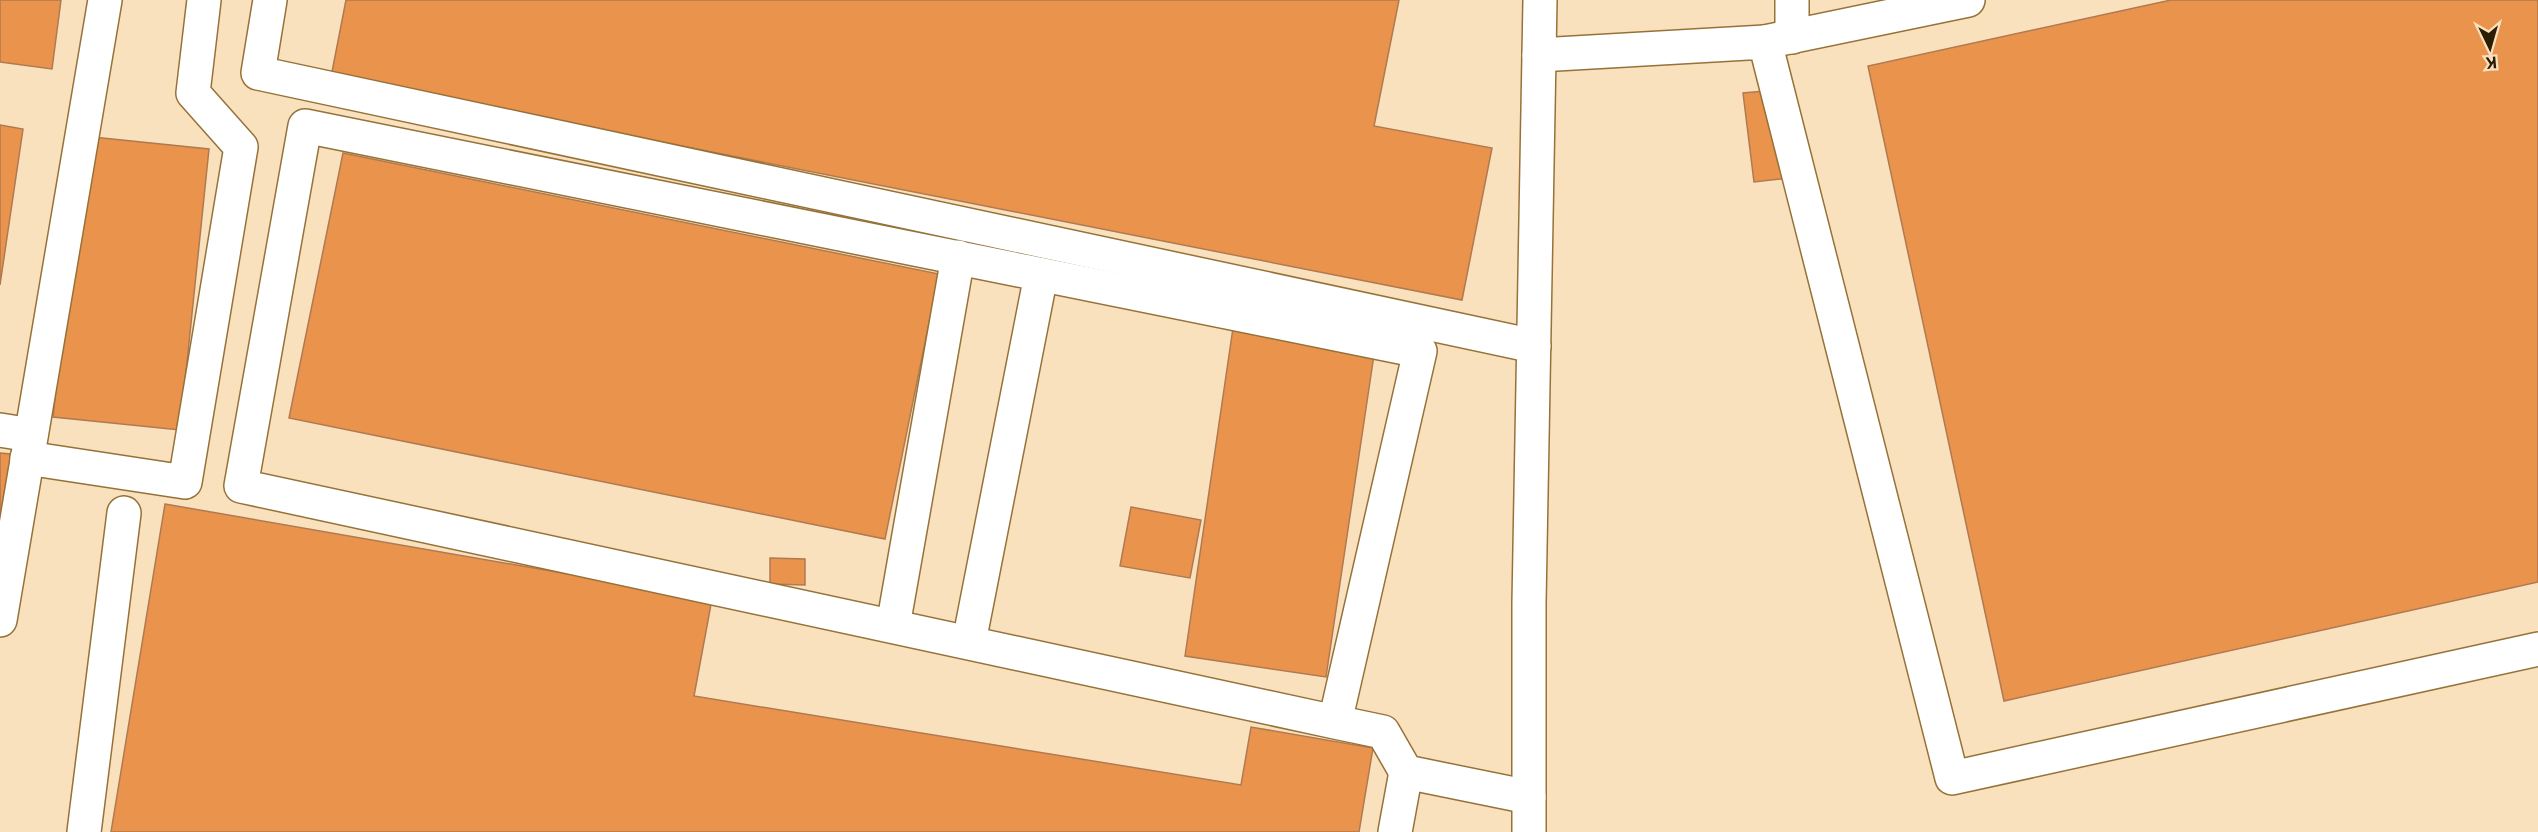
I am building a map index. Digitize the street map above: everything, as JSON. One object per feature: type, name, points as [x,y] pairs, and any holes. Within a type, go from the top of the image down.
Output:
[{"type":"street","points":[[0,620],[20,441],[105,0]]},
{"type":"street","points":[[20,441],[185,482],[241,147],[193,93],[204,0]]},
{"type":"street","points":[[270,0],[258,73],[1534,346]]},
{"type":"street","points":[[1529,832],[1540,0]]},
{"type":"street","points":[[1792,0],[1778,39],[1952,777],[2538,649]]},
{"type":"street","points":[[1539,55],[1778,39],[1968,0]]},
{"type":"street","points":[[1335,722],[1420,351],[305,126],[241,486],[969,642],[1335,722],[1383,732],[1406,772],[1395,832]]},
{"type":"street","points":[[893,626],[958,257]]},
{"type":"street","points":[[969,642],[1041,275]]},
{"type":"street","points":[[84,832],[124,513]]},
{"type":"street","points":[[1406,772],[1529,797]]},
{"type":"building","points":[[0,0],[61,0],[52,69],[0,62]]},
{"type":"building","points":[[346,0],[1399,0],[1374,126],[1492,148],[1462,300],[331,77]]},
{"type":"building","points":[[2171,0],[2538,0],[2538,582],[2004,701],[1868,66]]},
{"type":"building","points":[[1764,91],[1797,177],[1754,182],[1743,93]]},
{"type":"building","points":[[0,125],[23,129],[0,285]]},
{"type":"building","points":[[83,136],[209,149],[180,430],[53,417]]},
{"type":"building","points":[[343,153],[939,274],[885,539],[289,418]]},
{"type":"building","points":[[1233,328],[1375,348],[1326,677],[1185,656]]},
{"type":"building","points":[[0,453],[11,454],[0,538]]},
{"type":"building","points":[[165,504],[712,599],[694,696],[1241,785],[1251,727],[1373,748],[1359,832],[111,832]]},
{"type":"building","points":[[1131,507],[1201,520],[1190,578],[1120,566]]},
{"type":"building","points":[[770,558],[805,559],[805,585],[770,584]]}]
